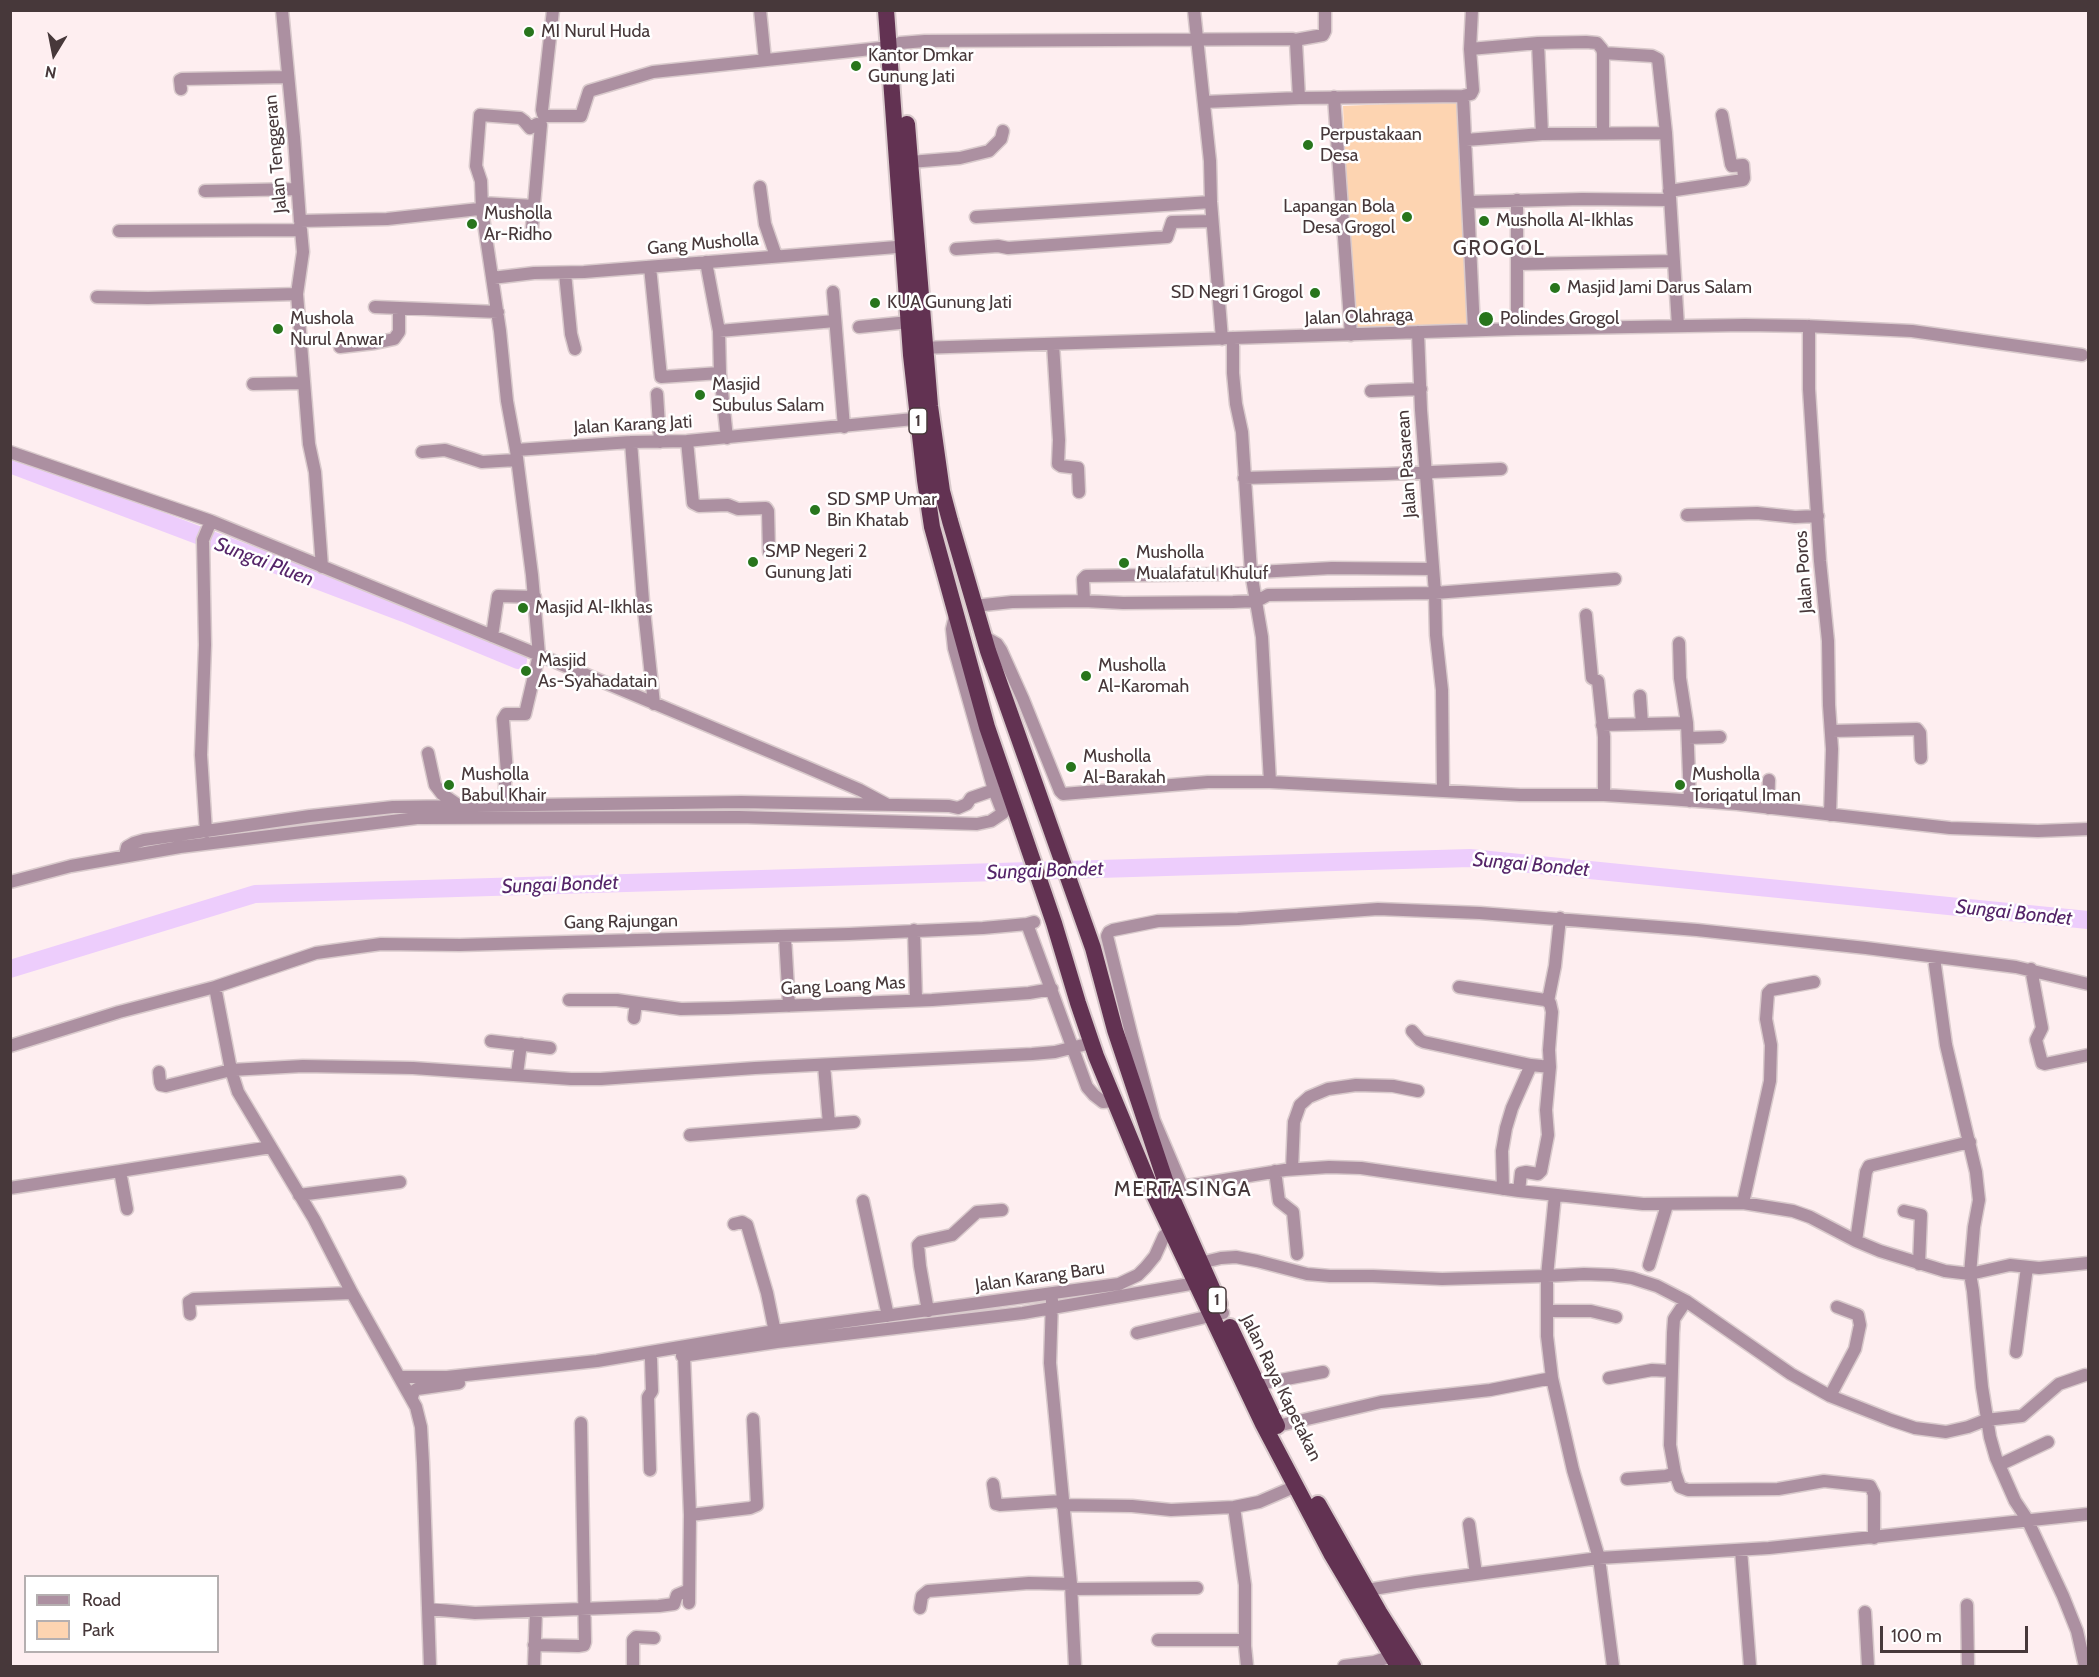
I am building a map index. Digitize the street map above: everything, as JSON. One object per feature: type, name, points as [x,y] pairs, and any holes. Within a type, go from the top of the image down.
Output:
[{"type":"highway","name":"1","points":[[886,10],[895,52],[910,162],[909,322],[918,348]]},
{"type":"highway","name":"1","points":[[897,10],[895,52],[932,527],[987,727],[1051,914],[1091,1043],[1114,1101],[1175,1226]]},
{"type":"highway","name":"1","points":[[924,418],[983,636]]},
{"type":"highway","name":"Jalan Raya Kapetakan","points":[[983,636],[1093,948],[1115,1030],[1175,1188],[1175,1226],[1183,1255],[1196,1283],[1217,1315],[1292,1468],[1361,1592],[1395,1661]]},
{"type":"highway","name":"Jalan Raya Kapetakan","points":[[1175,1226],[1200,1263],[1217,1315]]},
{"type":"highway","name":"Jalan Raya Kapetakan","points":[[1251,1385],[1277,1426],[1296,1486],[1332,1555],[1413,1666]]},
{"type":"street","name":"Jalan Tenggeran","points":[[282,10],[300,226],[387,219],[482,207],[534,206]]},
{"type":"street","points":[[553,10],[542,110],[547,116],[581,116],[589,91],[642,75],[765,60],[895,52],[925,41],[1295,40],[1323,35],[1325,10]]},
{"type":"street","points":[[760,10],[765,60]]},
{"type":"street","points":[[1194,10],[1210,161],[1212,221],[1236,404],[1242,432],[1251,572],[1262,637],[1270,782]]},
{"type":"street","points":[[1204,102],[1471,94],[1473,90],[1470,49],[1472,10]]},
{"type":"street","points":[[1295,40],[1299,98]]},
{"type":"street","points":[[1470,49],[1538,43],[1594,43],[1600,46],[1603,53],[1603,133]]},
{"type":"street","points":[[1538,43],[1542,134]]},
{"type":"street","points":[[1603,53],[1652,56],[1658,59],[1666,133],[1678,326]]},
{"type":"street","points":[[181,89],[180,80],[182,79],[287,77]]},
{"type":"street","points":[[1463,96],[1474,330]]},
{"type":"street","points":[[1334,98],[1352,335]]},
{"type":"street","points":[[505,805],[507,773],[503,719],[506,714],[525,714],[539,659],[535,597],[507,401],[498,312],[482,207],[481,181],[476,166],[478,117],[482,114],[522,119],[530,128],[537,124],[541,125],[532,228]]},
{"type":"street","points":[[1469,202],[1669,195],[1743,180],[1743,165],[1732,166],[1731,164],[1722,115]]},
{"type":"street","points":[[910,162],[960,158],[989,151],[1001,139],[1003,131]]},
{"type":"street","points":[[1466,140],[1542,134],[1666,133]]},
{"type":"street","points":[[760,187],[767,230],[776,256]]},
{"type":"street","points":[[205,191],[297,189]]},
{"type":"street","points":[[1517,200],[1517,329]]},
{"type":"street","points":[[976,217],[1210,202]]},
{"type":"street","points":[[956,249],[998,246],[1008,248],[1167,237],[1172,222],[1212,221]]},
{"type":"street","points":[[119,231],[300,226],[303,252],[297,294],[303,383],[309,444],[315,472],[322,567]]},
{"type":"street","name":"Gang Musholla","points":[[492,278],[910,246]]},
{"type":"street","points":[[1518,264],[1674,261]]},
{"type":"street","points":[[706,262],[718,331],[727,438]]},
{"type":"street","points":[[650,267],[661,377],[720,373]]},
{"type":"street","points":[[565,273],[571,334],[575,349]]},
{"type":"street","points":[[833,292],[844,427]]},
{"type":"street","points":[[97,297],[297,294]]},
{"type":"street","points":[[375,307],[498,312]]},
{"type":"street","points":[[340,347],[394,339],[399,332],[399,309]]},
{"type":"street","points":[[718,331],[836,321]]},
{"type":"street","points":[[859,327],[909,322]]},
{"type":"street","name":"Jalan Olahraga","points":[[918,348],[1474,330],[1809,326],[1912,331],[2082,355]]},
{"type":"street","name":"Jalan Poros","points":[[1809,326],[1809,389],[1820,561],[1828,641],[1829,705],[1832,731],[1833,767],[1830,815]]},
{"type":"street","name":"Jalan Pasarean","points":[[1418,332],[1425,472],[1442,690],[1443,790]]},
{"type":"street","points":[[1053,344],[1059,440],[1058,464],[1078,468],[1079,492]]},
{"type":"street","points":[[253,384],[303,383]]},
{"type":"street","points":[[1371,391],[1421,389]]},
{"type":"street","points":[[657,394],[660,442]]},
{"type":"street","name":"Jalan Karang Jati","points":[[422,452],[445,450],[482,462],[516,455],[631,442],[727,438],[924,418]]},
{"type":"street","points":[[687,441],[693,503],[699,506],[728,505],[738,509],[766,508],[769,552]]},
{"type":"street","points":[[631,442],[643,601],[654,704]]},
{"type":"street","points":[[10,452],[210,523],[322,567],[492,636],[539,659],[842,782],[888,805]]},
{"type":"street","points":[[1244,478],[1501,469]]},
{"type":"street","points":[[1687,515],[1757,513],[1795,517],[1818,516]]},
{"type":"street","points":[[206,832],[201,755],[205,645],[204,537],[210,523]]},
{"type":"street","points":[[1084,601],[1083,579],[1086,576],[1156,576],[1332,568],[1433,569]]},
{"type":"street","points":[[974,606],[1012,602],[1257,601],[1268,596],[1435,593],[1616,579]]},
{"type":"street","points":[[492,636],[498,596],[535,597]]},
{"type":"street","points":[[1586,615],[1592,678],[1598,681],[1604,737],[1604,795]]},
{"type":"street","points":[[10,882],[71,866],[125,856],[417,818],[739,817],[977,824],[991,821],[1003,813],[994,790],[954,648],[952,629],[956,616]]},
{"type":"street","points":[[983,636],[997,644],[1006,660],[1055,780],[1064,794],[1208,782],[1270,782],[1521,795],[1604,795],[1768,808],[1950,828],[2038,831],[2088,829]]},
{"type":"street","points":[[1679,643],[1680,678],[1687,723],[1690,801]]},
{"type":"street","points":[[1640,696],[1642,724]]},
{"type":"street","points":[[1602,725],[1687,723]]},
{"type":"street","points":[[1832,731],[1917,729],[1920,733],[1921,758]]},
{"type":"street","points":[[1688,738],[1720,737]]},
{"type":"street","points":[[428,753],[435,785],[442,794],[458,805]]},
{"type":"street","points":[[1768,808],[1769,780]]},
{"type":"street","points":[[125,856],[127,848],[144,840],[351,811],[458,805],[741,802],[950,806],[958,798],[964,796],[970,798],[994,790]]},
{"type":"street","points":[[2088,984],[2031,969],[1697,930],[1480,913],[1378,909],[1238,919],[1158,921],[1109,932],[1107,936],[1175,1188],[1292,1169],[1361,1168],[1555,1195],[1667,1205],[1743,1203],[1793,1211],[1810,1216],[1856,1241],[1919,1264],[1970,1274],[2010,1265],[2039,1268],[2088,1263]]},
{"type":"street","points":[[1519,1191],[1521,1173],[1538,1174],[1542,1171],[1548,1135],[1546,1110],[1552,1012],[1548,1001],[1555,966],[1560,918]]},
{"type":"street","name":"Gang Rajungan","points":[[10,1046],[119,1012],[215,987],[316,953],[381,944],[460,945],[785,936],[1030,923],[1052,989]]},
{"type":"street","points":[[914,930],[915,1000]]},
{"type":"street","points":[[785,936],[789,1006]]},
{"type":"street","points":[[1935,958],[1946,1045],[1970,1142],[1979,1200],[1970,1274],[1986,1420],[1999,1465],[2063,1596],[2077,1631],[2085,1666]]},
{"type":"street","points":[[2031,969],[2042,1028],[2036,1040],[2042,1063],[2088,1055]]},
{"type":"street","points":[[1743,1203],[1770,1081],[1771,1045],[1766,1019],[1768,993],[1771,990],[1814,982]]},
{"type":"street","points":[[215,987],[231,1070],[238,1092],[299,1195],[406,1386],[421,1427],[430,1666]]},
{"type":"street","points":[[1459,987],[1548,1001]]},
{"type":"street","points":[[1052,989],[1087,1087],[1103,1102],[1114,1101]]},
{"type":"street","name":"Gang Loang Mas","points":[[569,1000],[617,1000],[681,1009],[915,1000],[1029,993],[1052,989]]},
{"type":"street","points":[[634,1018],[636,1003]]},
{"type":"street","points":[[1412,1031],[1424,1042],[1550,1067]]},
{"type":"street","points":[[491,1041],[550,1048]]},
{"type":"street","points":[[159,1072],[161,1085],[166,1086],[231,1070],[303,1066],[391,1067],[601,1079],[1032,1054],[1091,1043]]},
{"type":"street","points":[[517,1074],[521,1044]]},
{"type":"street","points":[[824,1065],[829,1124]]},
{"type":"street","points":[[1503,1189],[1502,1152],[1506,1128],[1531,1065]]},
{"type":"street","points":[[1292,1169],[1294,1122],[1300,1105],[1309,1097],[1328,1089],[1356,1084],[1393,1086],[1418,1091]]},
{"type":"street","points":[[690,1135],[854,1122]]},
{"type":"street","points":[[1856,1241],[1866,1172],[1869,1166],[1970,1142]]},
{"type":"street","points":[[10,1188],[271,1147]]},
{"type":"street","points":[[120,1171],[127,1209]]},
{"type":"street","points":[[1275,1171],[1280,1201],[1293,1212],[1297,1254]]},
{"type":"street","points":[[299,1195],[400,1182]]},
{"type":"street","points":[[1555,1195],[1547,1311],[1547,1336],[1552,1378],[1573,1470],[1599,1558],[1613,1666]]},
{"type":"street","points":[[863,1200],[888,1316]]},
{"type":"street","points":[[1648,1265],[1667,1205]]},
{"type":"street","points":[[924,1318],[918,1245],[921,1242],[958,1232],[977,1212],[1002,1209]]},
{"type":"street","points":[[1904,1211],[1921,1215],[1919,1264]]},
{"type":"street","points":[[734,1224],[741,1222],[747,1225],[767,1293],[776,1336]]},
{"type":"street","name":"Jalan Karang Baru","points":[[924,1318],[1051,1301],[1119,1284],[1138,1275],[1155,1256],[1162,1240],[1175,1226]]},
{"type":"street","points":[[1200,1263],[1236,1257],[1307,1274],[1330,1276],[1373,1275],[1442,1279],[1548,1272],[1632,1278],[1657,1286],[1686,1301],[1791,1374],[1831,1394],[1915,1428],[1941,1432],[1952,1432],[1986,1420],[2022,1416],[2049,1390],[2059,1384],[2085,1376]]},
{"type":"street","points":[[2016,1352],[2027,1267]]},
{"type":"street","points":[[1071,1666],[1075,1666],[1071,1587],[1050,1363],[1051,1301],[1196,1283]]},
{"type":"street","points":[[190,1314],[189,1302],[194,1299],[352,1293]]},
{"type":"street","points":[[1686,1301],[1674,1319],[1671,1371],[1670,1445],[1680,1486],[1688,1490],[1778,1489],[1824,1481],[1870,1486],[1875,1494],[1874,1538]]},
{"type":"street","points":[[1831,1394],[1855,1349],[1860,1325],[1860,1317],[1837,1307]]},
{"type":"street","points":[[1547,1311],[1591,1311],[1616,1317]]},
{"type":"street","points":[[1137,1333],[1217,1315]]},
{"type":"street","points":[[406,1386],[414,1391],[449,1380],[684,1356],[776,1336],[888,1316],[924,1318]]},
{"type":"street","points":[[406,1386],[924,1318]]},
{"type":"street","points":[[684,1356],[690,1515],[689,1603]]},
{"type":"street","points":[[651,1359],[652,1391],[648,1397],[651,1470]]},
{"type":"street","points":[[1609,1378],[1652,1370],[1671,1371]]},
{"type":"street","points":[[1251,1385],[1323,1372]]},
{"type":"street","points":[[1277,1426],[1381,1402],[1490,1390],[1552,1378]]},
{"type":"street","points":[[690,1515],[750,1508],[757,1505],[753,1419]]},
{"type":"street","points":[[534,1645],[584,1645],[586,1635],[580,1423]]},
{"type":"street","points":[[1999,1465],[2048,1442]]},
{"type":"street","points":[[1627,1479],[1676,1473]]},
{"type":"street","points":[[993,1484],[996,1504],[1000,1505],[1062,1503],[1171,1510],[1234,1507],[1259,1502],[1296,1486]]},
{"type":"street","points":[[1234,1507],[1245,1585],[1247,1666]]},
{"type":"street","points":[[1361,1592],[1599,1558],[1742,1550],[2088,1514]]},
{"type":"street","points":[[1469,1524],[1476,1574]]},
{"type":"street","points":[[1742,1550],[1750,1666]]},
{"type":"street","points":[[920,1608],[922,1596],[928,1591],[1029,1583],[1071,1587],[1197,1588]]},
{"type":"street","points":[[428,1609],[475,1612],[585,1610],[674,1605],[677,1595],[689,1590]]},
{"type":"street","points":[[1966,1605],[1968,1666]]},
{"type":"street","points":[[534,1666],[536,1611]]},
{"type":"street","points":[[1865,1612],[1868,1666]]},
{"type":"street","points":[[633,1666],[633,1640],[636,1637],[654,1638]]},
{"type":"street","points":[[1158,1640],[1245,1640]]},
{"type":"street","points":[[1344,1666],[1395,1661]]},
{"type":"green space","name":"Lapangan Bola Desa Grogol","points":[[1460,101],[1471,327],[1354,332],[1343,106]]},
{"type":"waterway","name":"Sungai Pluen","points":[[10,464],[404,613],[518,660]]},
{"type":"waterway","name":"Sungai Bondet","points":[[10,969],[255,894],[1470,858],[2088,920]]},
{"type":"place","name":"MI Nurul Huda","points":[[529,32]]},
{"type":"place","name":"Kantor Dmkar Gunung Jati","points":[[856,66]]},
{"type":"place","name":"Perpustakaan Desa","points":[[1308,145]]},
{"type":"place","name":"Lapangan Bola Desa Grogol","points":[[1407,217]]},
{"type":"place","name":"Musholla Al-Ikhlas","points":[[1484,221]]},
{"type":"place","name":"Musholla Ar-Ridho","points":[[472,224]]},
{"type":"place","name":"Masjid Jami Darus Salam","points":[[1555,288]]},
{"type":"place","name":"SD Negri 1 Grogol","points":[[1315,293]]},
{"type":"place","name":"KUA Gunung Jati","points":[[875,303]]},
{"type":"place","name":"Polindes Grogol","points":[[1486,319]]},
{"type":"place","name":"Mushola Nurul Anwar","points":[[278,329]]},
{"type":"place","name":"Masjid Subulus Salam","points":[[700,395]]},
{"type":"place","name":"SD SMP Umar Bin Khatab","points":[[815,510]]},
{"type":"place","name":"SMP Negeri 2 Gunung Jati","points":[[753,562]]},
{"type":"place","name":"Musholla Mualafatul Khuluf","points":[[1124,563]]},
{"type":"place","name":"Masjid Al-Ikhlas","points":[[523,608]]},
{"type":"place","name":"Masjid As-Syahadatain","points":[[526,671]]},
{"type":"place","name":"Musholla Al-Karomah","points":[[1086,676]]},
{"type":"place","name":"Musholla Al-Barakah","points":[[1071,767]]},
{"type":"place","name":"Musholla Babul Khair","points":[[449,785]]},
{"type":"place","name":"Musholla Toriqatul Iman","points":[[1680,785]]},
{"type":"district","name":"GROGOL","points":[[1499,249]]},
{"type":"district","name":"MERTASINGA","points":[[1183,1190]]}]
